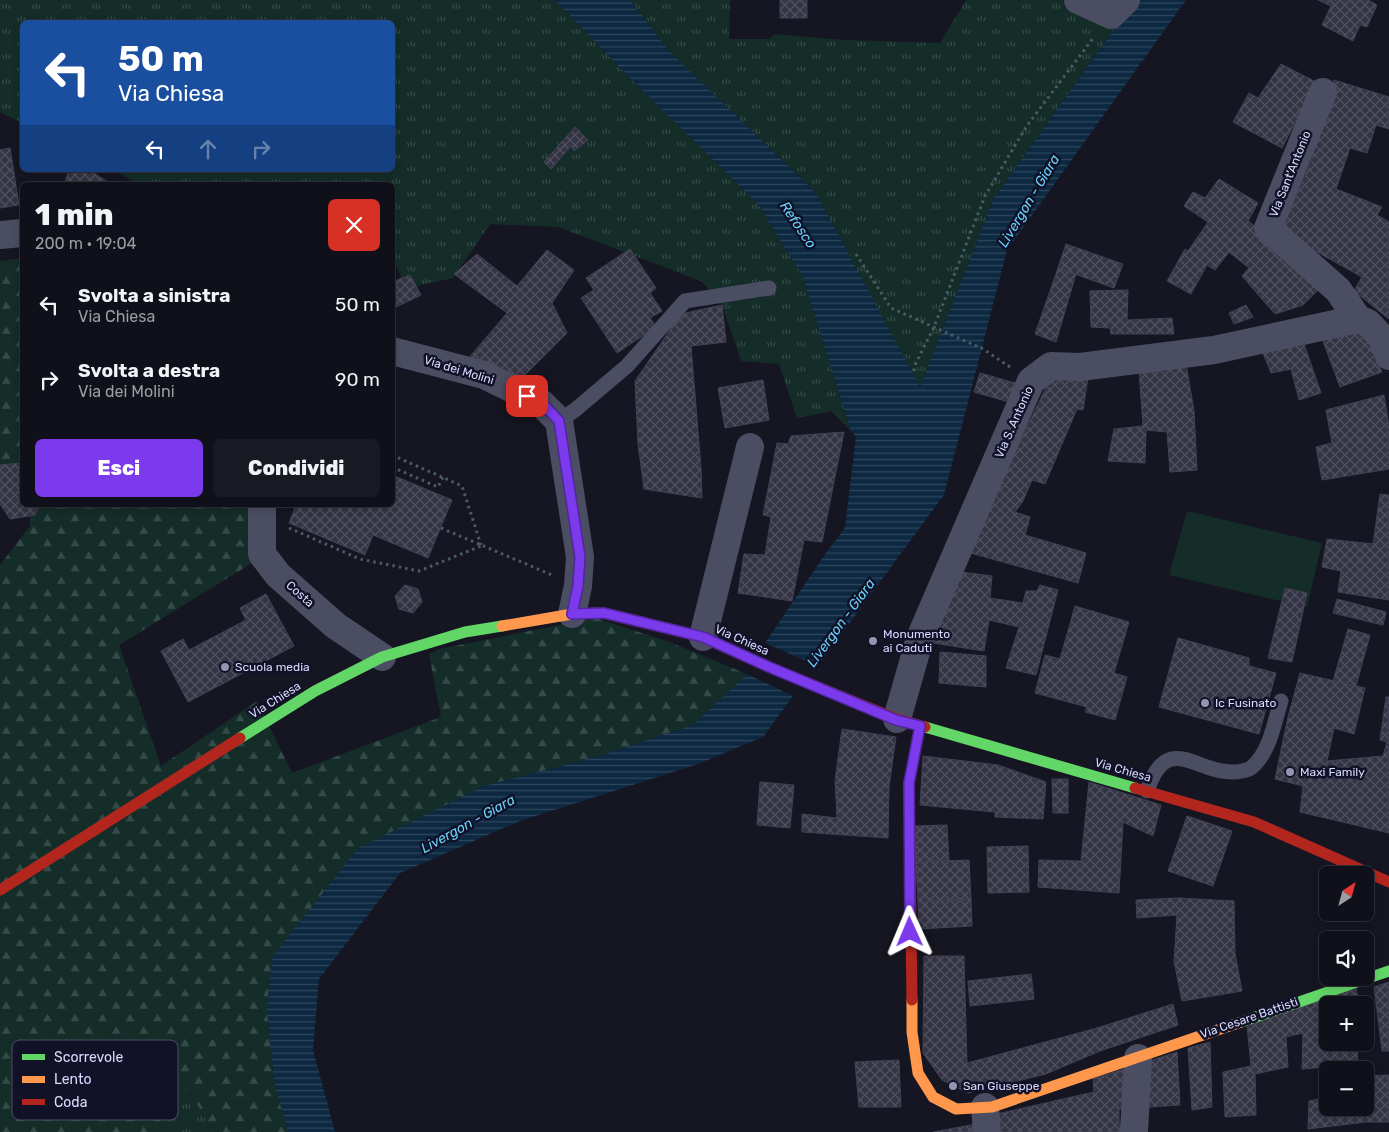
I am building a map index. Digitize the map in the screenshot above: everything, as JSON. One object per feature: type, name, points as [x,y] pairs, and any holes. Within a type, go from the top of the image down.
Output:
[{"type":"main road","name":"Via Chiesa","points":[[0,890],[315,691],[382,657],[465,632],[572,614],[604,613],[703,637],[769,667],[908,723],[1254,822],[1357,870],[1389,882]]},
{"type":"main road","name":"Via Cesare Battisti","points":[[908,723],[912,1032],[918,1073],[933,1097],[956,1109],[986,1120],[992,1107],[1138,1058],[1270,1010],[1389,971]]},
{"type":"street","points":[[1078,0],[1118,7]]},
{"type":"street","name":"Via Sant'Antonio","points":[[1323,92],[1268,228],[1338,290],[1358,319],[1368,323],[1382,338],[1389,356]]},
{"type":"street","points":[[0,235],[20,233]]},
{"type":"street","name":"Via S. Antonio","points":[[908,723],[920,638],[1031,381],[1051,366],[1080,367],[1214,350],[1358,319]]},
{"type":"street","name":"Via dei Molini","points":[[395,352],[484,375],[541,402],[559,421]]},
{"type":"street","points":[[559,421],[580,557],[578,586],[572,614]]},
{"type":"street","points":[[703,637],[750,447]]},
{"type":"street","name":"Costa","points":[[262,507],[262,554],[278,574],[336,626],[382,657]]},
{"type":"street","points":[[1134,1132],[1138,1058]]},
{"type":"lane","points":[[559,421],[575,410],[627,366],[685,301],[769,288]]},
{"type":"lane","points":[[1147,791],[1152,775],[1163,762],[1176,758],[1231,773],[1251,769],[1264,753],[1281,701]]},
{"type":"path","points":[[914,371],[914,367],[934,327],[985,196],[1026,127],[1118,7]]},
{"type":"path","points":[[856,254],[891,308],[983,349]]},
{"type":"path","points":[[395,456],[462,486],[481,546]]},
{"type":"path","points":[[395,468],[438,487],[443,477]]},
{"type":"path","points":[[289,528],[360,559],[419,571],[481,546]]},
{"type":"path","points":[[441,528],[578,586]]},
{"type":"green space","points":[[0,0],[555,0],[626,74],[758,204],[802,275],[851,431],[831,411],[797,418],[779,364],[741,361],[723,307],[717,297],[701,281],[558,227],[490,224],[453,278],[406,288],[395,263],[395,182],[135,182],[117,172],[395,172],[395,20],[20,20],[20,122],[0,112]]},
{"type":"green space","points":[[630,0],[730,0],[729,39],[769,39],[775,34],[843,40],[940,43],[966,0],[1135,0],[994,198],[920,388],[816,193],[669,51]]},
{"type":"green space","points":[[20,258],[20,464],[0,470],[0,261]]},
{"type":"green space","points":[[30,507],[257,507],[260,558],[119,645],[161,766],[257,701],[292,773],[441,717],[429,654],[439,649],[595,618],[667,641],[747,674],[693,725],[599,756],[484,786],[272,957],[267,1009],[274,1082],[288,1132],[213,1132],[194,1099],[178,1083],[178,1040],[12,1040],[12,1120],[160,1120],[164,1132],[0,1132],[0,565],[30,526]]},
{"type":"green space","points":[[1187,511],[1322,543],[1307,607],[1169,575]]},
{"type":"green space","points":[[178,1083],[194,1099],[213,1132],[164,1132],[160,1120],[178,1120]]},
{"type":"water","points":[[555,0],[630,0],[669,51],[816,193],[920,387],[994,198],[1135,0],[1186,0],[1007,250],[944,495],[818,666],[765,643],[845,528],[856,436],[851,431],[802,275],[758,204],[626,74]]},
{"type":"water","name":"Livergon - Giara","points":[[747,674],[793,696],[763,737],[698,764],[520,821],[400,873],[319,979],[313,1050],[335,1132],[288,1132],[274,1082],[267,1009],[272,957],[358,848],[484,786],[599,756],[693,725]]},
{"type":"building","points":[[780,0],[807,0],[807,18],[780,18]]},
{"type":"building","points":[[1318,0],[1368,0],[1377,5],[1367,27],[1360,25],[1353,41],[1322,25],[1331,6]]},
{"type":"building","points":[[1281,64],[1316,82],[1282,148],[1233,122],[1249,93],[1258,98]]},
{"type":"building","points":[[1334,80],[1389,97],[1389,129],[1376,125],[1367,153],[1350,148],[1336,189],[1382,207],[1377,215],[1389,222],[1389,319],[1354,291],[1362,277],[1281,232],[1311,161]]},
{"type":"building","points":[[575,127],[588,140],[574,151],[571,146],[551,169],[544,162]]},
{"type":"building","points":[[10,148],[19,205],[0,208],[0,150]]},
{"type":"building","points":[[68,172],[92,172],[108,182],[65,182]]},
{"type":"building","points":[[1219,179],[1258,203],[1248,221],[1276,242],[1324,284],[1303,305],[1275,314],[1242,276],[1249,268],[1229,252],[1215,270],[1207,265],[1191,294],[1167,281],[1185,249],[1188,251],[1208,222],[1184,206],[1193,192],[1205,198]]},
{"type":"building","points":[[1066,244],[1123,264],[1114,288],[1058,268]]},
{"type":"building","points":[[630,249],[656,288],[650,293],[662,311],[650,318],[656,327],[617,353],[581,298],[594,290],[586,278]]},
{"type":"building","points":[[547,250],[574,270],[552,303],[567,333],[515,385],[468,359],[507,313],[454,274],[477,254],[517,286]]},
{"type":"building","points":[[1058,268],[1076,274],[1056,342],[1035,334]]},
{"type":"building","points":[[410,275],[421,295],[395,308],[395,281]]},
{"type":"building","points":[[1128,290],[1127,320],[1172,318],[1174,334],[1111,334],[1110,328],[1091,327],[1090,291]]},
{"type":"building","points":[[722,305],[726,342],[691,346],[702,498],[644,489],[638,444],[635,381],[681,314]]},
{"type":"building","points":[[1246,305],[1253,317],[1234,324],[1229,313]]},
{"type":"building","points":[[1364,331],[1382,372],[1340,387],[1320,333]]},
{"type":"building","points":[[1301,335],[1321,393],[1299,400],[1291,369],[1271,373],[1261,348]]},
{"type":"building","points":[[1186,364],[1194,411],[1197,470],[1170,472],[1167,432],[1146,430],[1145,463],[1108,461],[1114,429],[1143,426],[1139,370]]},
{"type":"building","points":[[1089,371],[1083,410],[1077,409],[1045,484],[1032,480],[1023,501],[1015,512],[1030,517],[1025,535],[1086,553],[1078,583],[967,552],[1052,375]]},
{"type":"building","points":[[980,373],[1015,383],[1009,402],[974,392]]},
{"type":"building","points":[[763,380],[769,420],[725,428],[718,388]]},
{"type":"building","points":[[1384,395],[1389,426],[1389,469],[1322,480],[1316,447],[1332,443],[1326,410]]},
{"type":"building","points":[[844,432],[822,542],[804,540],[792,601],[738,593],[744,554],[765,555],[771,517],[763,515],[777,443],[788,444],[791,436]]},
{"type":"building","points":[[20,463],[20,507],[38,507],[35,515],[10,519],[0,504],[0,465]]},
{"type":"building","points":[[395,476],[452,500],[428,558],[373,535],[365,555],[289,523],[295,507],[395,507]]},
{"type":"building","points":[[1380,494],[1389,495],[1389,600],[1338,592],[1341,571],[1322,567],[1327,539],[1373,544]]},
{"type":"building","points":[[953,571],[992,576],[990,598],[1023,603],[1026,591],[1037,591],[1040,585],[1058,590],[1036,675],[1006,668],[1019,627],[989,620],[984,651],[933,643],[939,603]]},
{"type":"building","points":[[405,585],[418,589],[422,602],[413,613],[399,609],[395,596]]},
{"type":"building","points":[[1285,588],[1307,593],[1292,662],[1268,658]]},
{"type":"building","points":[[266,594],[294,646],[188,702],[161,651],[183,639],[189,650],[246,620],[240,608]]},
{"type":"building","points":[[1337,599],[1386,612],[1383,625],[1333,613]]},
{"type":"building","points":[[1075,606],[1129,622],[1114,673],[1127,677],[1115,720],[1085,712],[1087,707],[1035,693],[1045,655],[1060,659]]},
{"type":"building","points":[[1348,629],[1370,635],[1356,686],[1333,681]]},
{"type":"building","points":[[1178,638],[1249,658],[1249,666],[1276,673],[1259,734],[1159,707]]},
{"type":"building","points":[[940,652],[986,656],[986,687],[939,683]]},
{"type":"building","points":[[1300,673],[1365,688],[1354,734],[1334,728],[1327,761],[1383,756],[1387,742],[1380,740],[1386,697],[1389,697],[1389,833],[1300,812],[1303,786],[1275,779],[1288,717]]},
{"type":"building","points":[[842,729],[896,737],[889,787],[888,838],[802,832],[802,814],[837,818],[835,781]]},
{"type":"building","points":[[923,756],[998,765],[1046,782],[1043,819],[995,817],[995,812],[920,805]]},
{"type":"building","points":[[1052,779],[1068,779],[1068,813],[1053,813]]},
{"type":"building","points":[[760,782],[794,785],[790,828],[757,825]]},
{"type":"building","points":[[1089,782],[1161,805],[1153,836],[1123,822],[1119,893],[1038,887],[1039,860],[1081,861]]},
{"type":"building","points":[[1187,816],[1232,831],[1213,886],[1168,871]]},
{"type":"building","points":[[947,825],[949,860],[916,862],[914,826]]},
{"type":"building","points":[[1028,846],[1029,892],[988,893],[987,847]]},
{"type":"building","points":[[969,860],[971,899],[918,902],[916,862]]},
{"type":"building","points":[[1178,898],[1234,901],[1235,953],[1242,991],[1182,1001],[1174,961],[1177,915],[1137,918],[1136,900]]},
{"type":"building","points":[[971,899],[972,926],[919,929],[918,902]]},
{"type":"building","points":[[924,956],[964,956],[967,1063],[1097,1028],[1173,1004],[1178,1025],[1100,1051],[1046,1074],[968,1093],[942,1080],[923,1053]]},
{"type":"building","points":[[1031,974],[1034,999],[970,1006],[968,981]]},
{"type":"building","points":[[1389,982],[1389,1051],[1382,1051],[1374,987]]},
{"type":"building","points":[[1356,988],[1357,996],[1332,996]]},
{"type":"building","points":[[1319,1001],[1319,1051],[1357,1051],[1358,1061],[1319,1061],[1319,1068],[1302,1069],[1303,1033],[1286,1037],[1288,1067],[1255,1074],[1256,1115],[1225,1117],[1223,1072],[1251,1066],[1247,1025]]},
{"type":"building","points":[[1210,1042],[1212,1107],[1192,1110],[1188,1048]]},
{"type":"building","points":[[1177,1052],[1180,1105],[1119,1109],[1119,1124],[1124,1125],[1124,1132],[1001,1132],[997,1114],[1094,1092],[1093,1079]]},
{"type":"building","points":[[899,1060],[901,1107],[859,1107],[855,1062]]},
{"type":"building","points":[[1389,1075],[1389,1122],[1366,1122],[1308,1129],[1309,1101],[1319,1099],[1319,1116],[1374,1116],[1374,1076]]},
{"type":"building","points":[[987,1122],[989,1132],[933,1132]]},
{"type":"traffic: fast","points":[[240,738],[315,691],[382,657],[465,632],[502,626]]},
{"type":"traffic: fast","points":[[925,727],[1135,788]]},
{"type":"traffic: fast","points":[[1241,1022],[1389,971]]},
{"type":"traffic: slow","points":[[502,626],[572,614],[604,613],[703,637],[711,641]]},
{"type":"traffic: slow","points":[[912,1000],[912,1032],[918,1073],[933,1097],[956,1109],[992,1107],[1241,1022]]},
{"type":"traffic: jam","points":[[711,641],[769,667],[897,719],[925,727]]},
{"type":"traffic: jam","points":[[912,1000],[909,783],[920,726]]},
{"type":"traffic: jam","points":[[0,890],[240,738]]},
{"type":"traffic: jam","points":[[1135,788],[1254,822],[1389,882]]},
{"type":"place","name":"Monumento ai Caduti","points":[[873,641]]},
{"type":"place","name":"Scuola media","points":[[225,667]]},
{"type":"place","name":"Ic Fusinato","points":[[1205,703]]},
{"type":"place","name":"Maxi Family","points":[[1290,772]]},
{"type":"place","name":"San Giuseppe","points":[[953,1086]]},
{"type":"route","points":[[527,396],[541,402],[559,421],[580,557],[578,586],[572,614],[604,613],[703,637],[896,720],[920,726],[909,783],[910,932]]},
{"type":"water label","name":"Refosco","points":[[798,225]]}]
